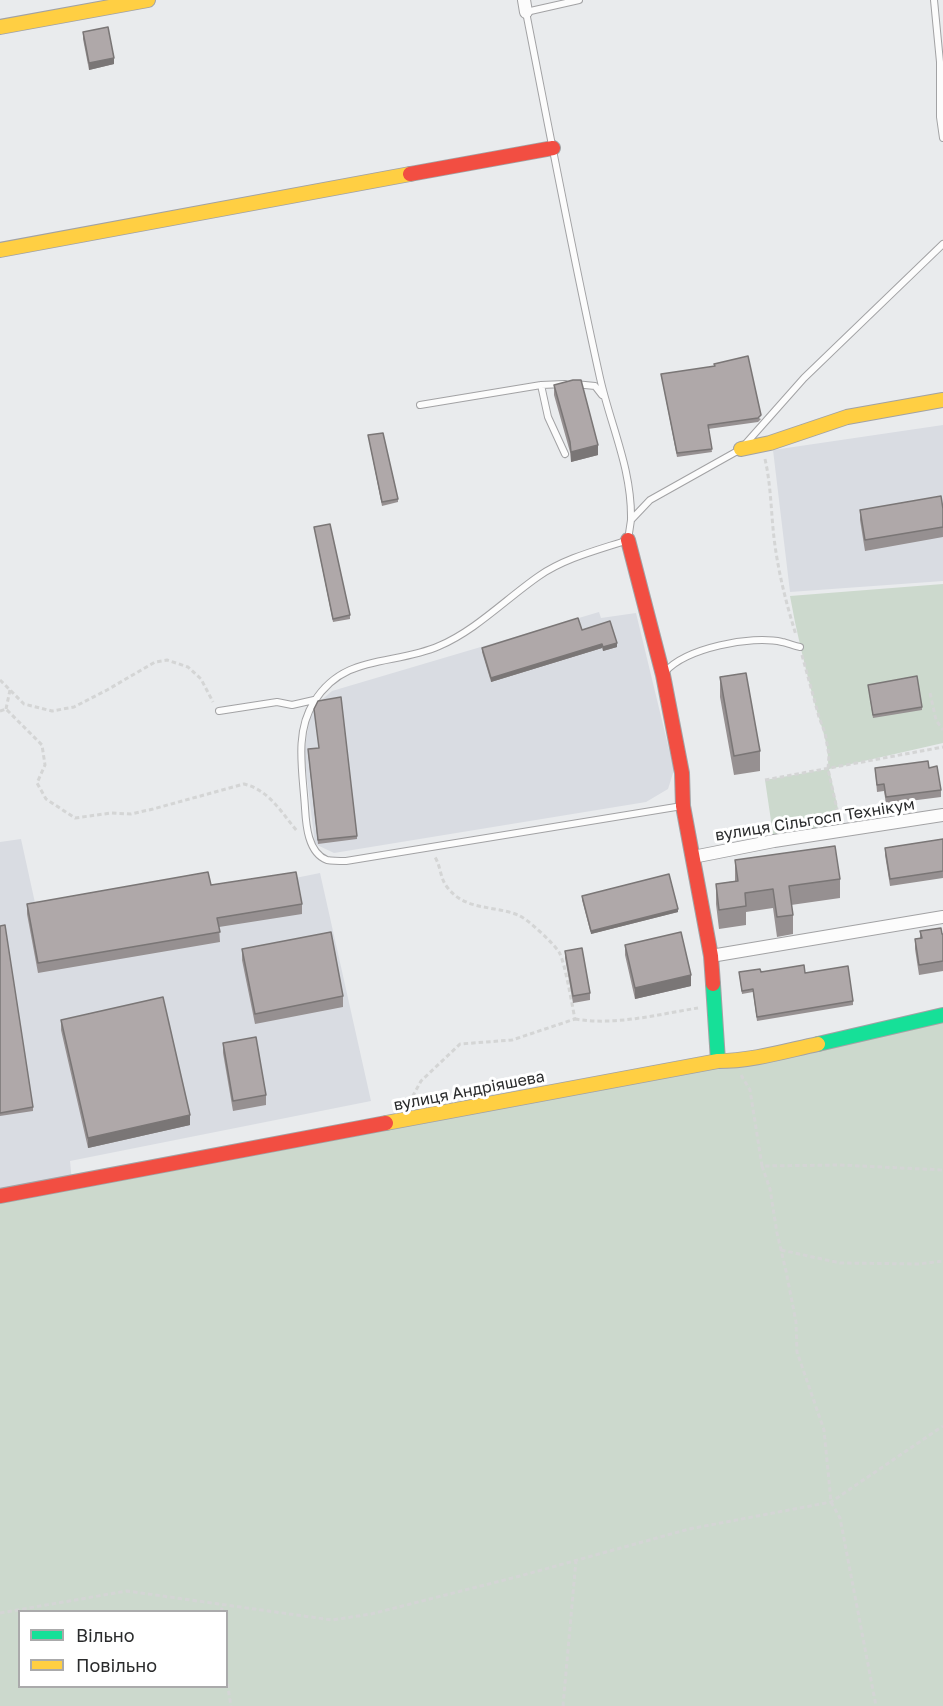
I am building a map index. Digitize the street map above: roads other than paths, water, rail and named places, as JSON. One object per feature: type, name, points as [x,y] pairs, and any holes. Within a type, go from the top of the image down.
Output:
[{"type":"street","points":[[0,27],[148,0]]},
{"type":"street","points":[[0,250],[553,148]]},
{"type":"street","points":[[741,449],[770,443],[847,417],[943,400]]},
{"type":"street","points":[[628,540],[663,675],[682,773],[683,806],[711,956],[717,1061]]},
{"type":"street","name":"вулиця Сільгосп Технікум","points":[[693,857],[774,841],[943,815]]},
{"type":"street","points":[[711,956],[943,917]]},
{"type":"street","name":"вулиця Андріяшева","points":[[0,1196],[717,1061],[764,1056],[943,1015]]},
{"type":"lane","points":[[579,0],[525,6],[605,397],[625,461],[632,497],[628,540],[572,558],[542,574],[463,634],[438,646],[412,655],[365,663],[337,676],[314,700],[304,719],[301,738],[306,824],[313,848],[326,859],[346,861],[683,806]]},
{"type":"lane","points":[[934,0],[940,62],[940,117],[943,138]]},
{"type":"lane","points":[[631,520],[650,500],[741,449],[804,378],[943,244]]},
{"type":"lane","points":[[420,405],[541,385],[595,386],[605,397]]},
{"type":"lane","points":[[541,385],[548,417],[565,454]]},
{"type":"lane","points":[[663,675],[670,666],[693,654],[748,640],[782,642],[800,647]]},
{"type":"lane","points":[[219,711],[277,702],[292,705],[314,700]]}]
